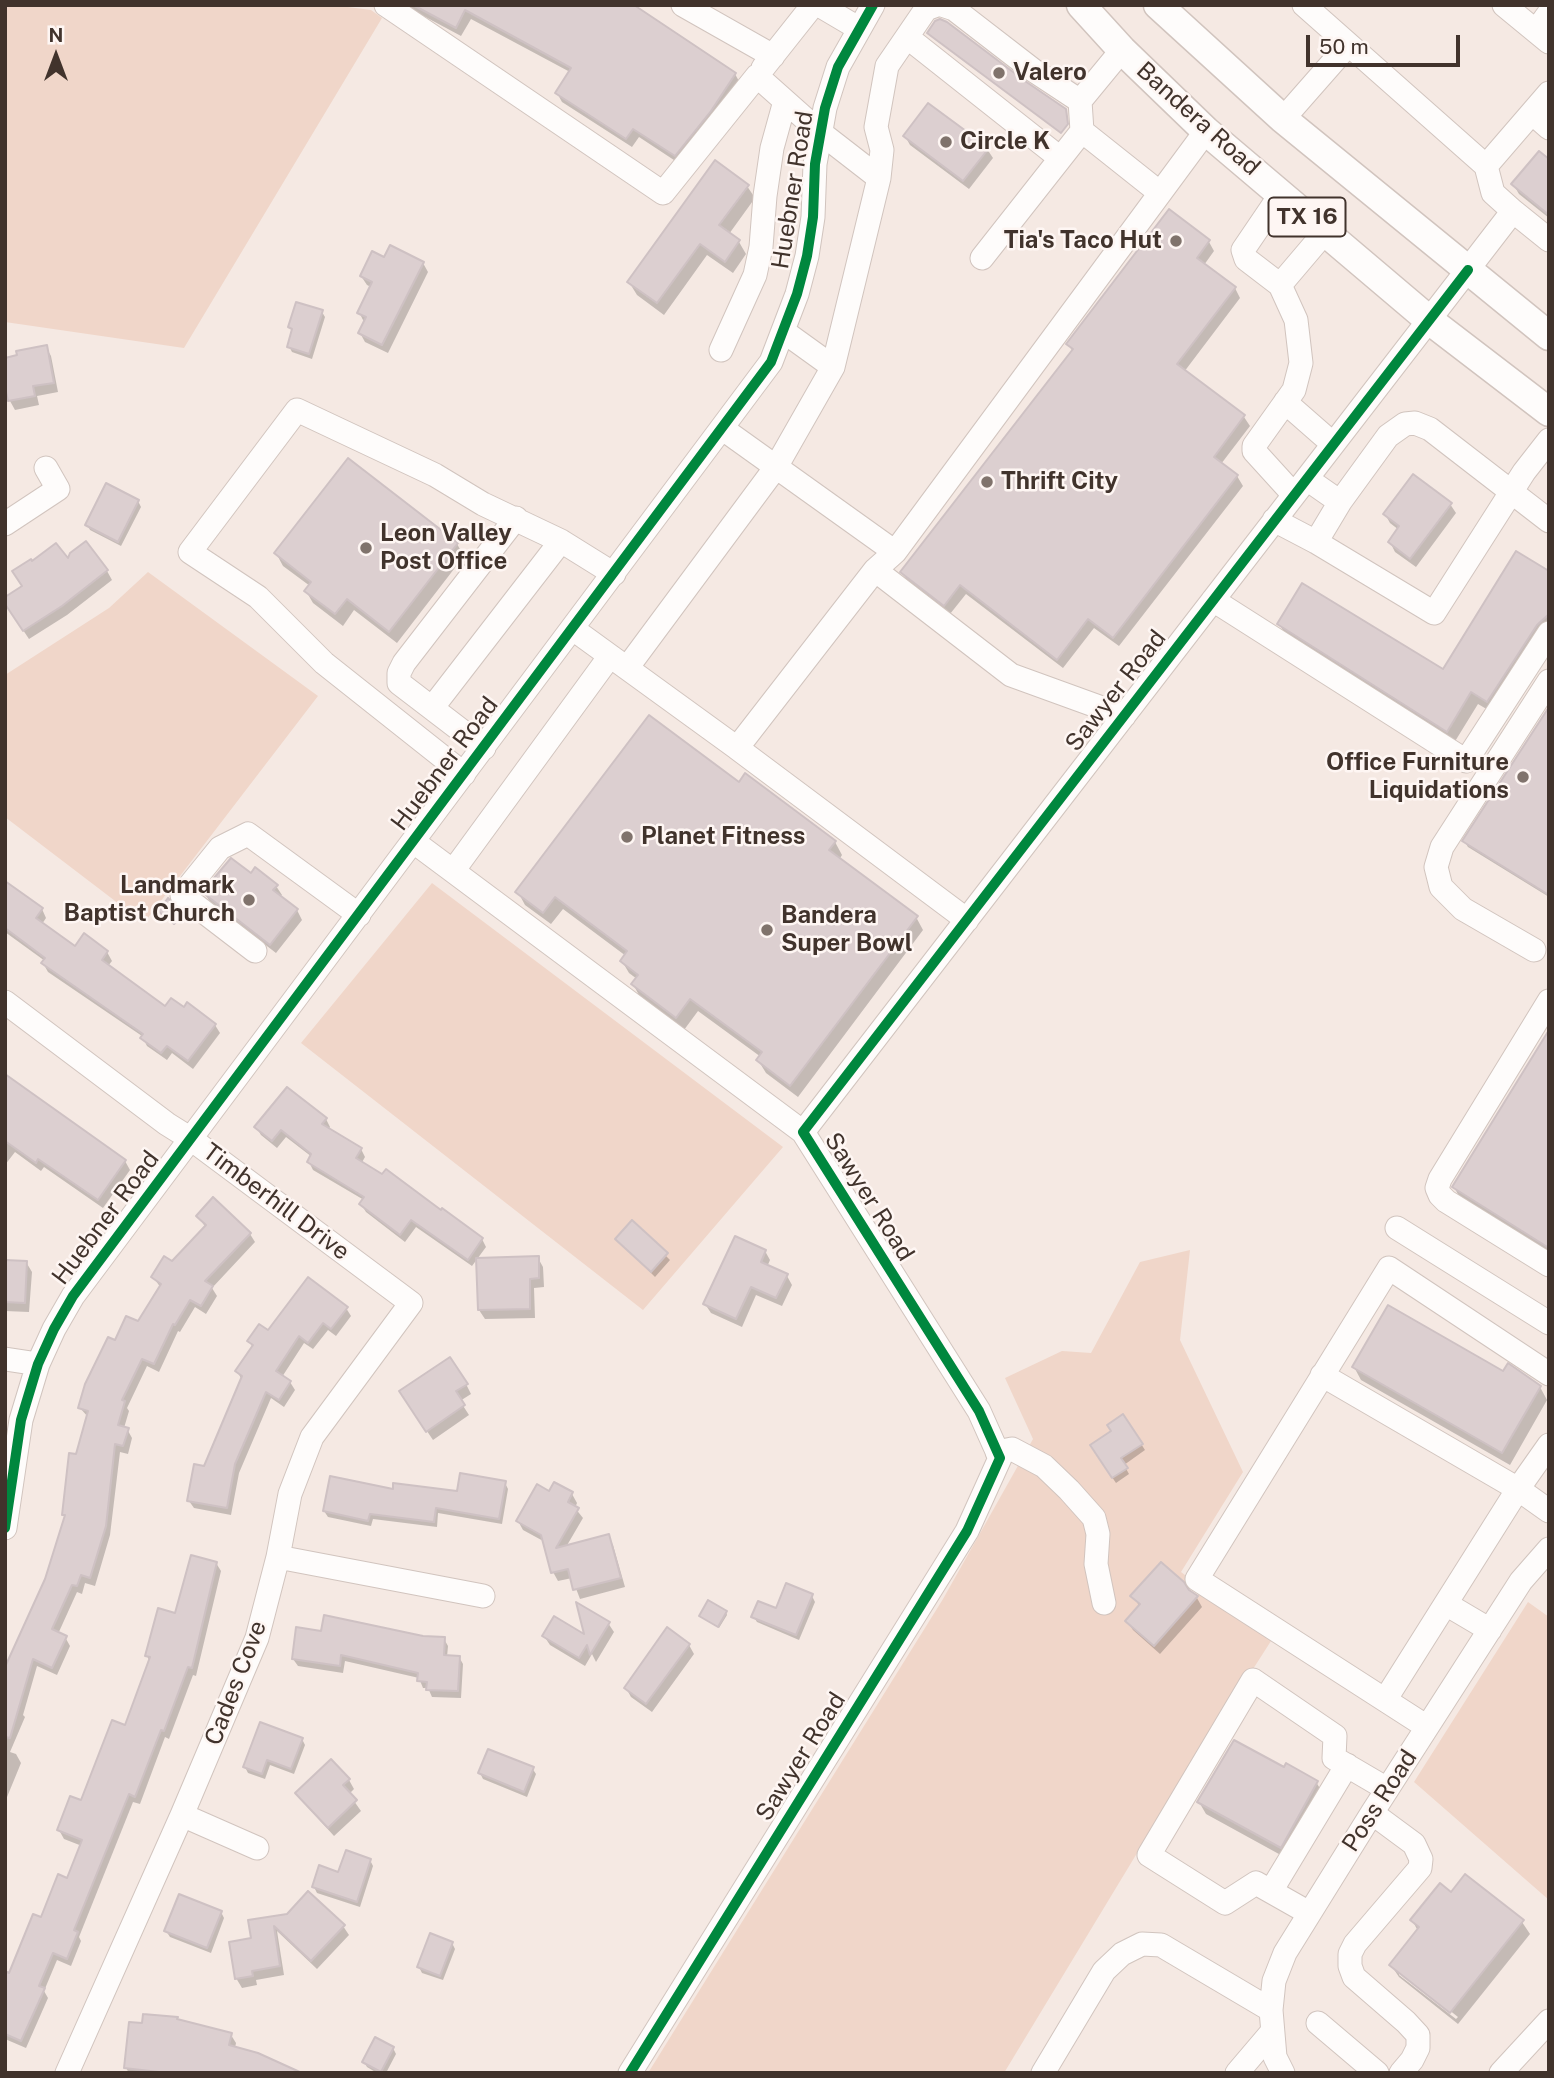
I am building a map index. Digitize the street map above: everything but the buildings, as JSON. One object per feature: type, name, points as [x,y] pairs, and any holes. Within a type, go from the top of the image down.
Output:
[{"type":"main road","name":"Bandera Road","points":[[1081,5],[1122,50],[1206,131],[1429,320],[1549,412]]},
{"type":"main road","name":"TX 16","points":[[1158,5],[1283,119],[1549,336]]},
{"type":"street","points":[[386,5],[663,193],[813,5]]},
{"type":"street","points":[[683,5],[773,56]]},
{"type":"street","points":[[819,5],[858,29]]},
{"type":"street","name":"Huebner Road","points":[[5,1528],[21,1420],[38,1364],[73,1296],[771,362],[797,293],[807,256],[813,217],[815,164],[825,108],[838,67],[873,5]]},
{"type":"street","points":[[453,871],[776,467],[833,367],[879,178],[882,150],[876,127],[887,66],[926,9],[937,5]]},
{"type":"street","points":[[943,5],[954,9],[1033,70],[1080,101]]},
{"type":"street","points":[[1304,5],[1486,166],[1493,194],[1549,240]]},
{"type":"street","points":[[1504,5],[1546,33]]},
{"type":"street","points":[[906,37],[1060,158]]},
{"type":"street","points":[[1283,119],[1348,45]]},
{"type":"street","points":[[1122,50],[1080,101],[1083,131],[1160,193]]},
{"type":"street","points":[[757,76],[821,133],[879,178]]},
{"type":"street","points":[[1486,166],[1540,121],[1549,93]]},
{"type":"street","points":[[721,350],[755,275],[761,247],[772,148],[785,101]]},
{"type":"street","points":[[982,258],[1083,131]]},
{"type":"street","points":[[737,748],[875,570],[895,552],[1206,131]]},
{"type":"street","points":[[1281,194],[1244,250],[1247,259],[1280,285],[1296,320],[1301,363],[1294,390],[1254,446],[1254,451],[1300,487],[1340,502]]},
{"type":"street","name":"Sawyer Road","points":[[630,2073],[967,1531],[1000,1458],[979,1411],[803,1132],[1513,211]]},
{"type":"street","points":[[1280,285],[1325,232]]},
{"type":"street","points":[[783,331],[833,367]]},
{"type":"street","points":[[1285,402],[1333,444]]},
{"type":"street","points":[[464,774],[324,663],[258,597],[190,552],[297,410],[435,475],[483,505],[561,541],[614,574]]},
{"type":"street","points":[[1315,542],[1388,436],[1405,424],[1415,423],[1430,429],[1549,521]]},
{"type":"street","points":[[723,429],[895,552]]},
{"type":"street","points":[[1274,520],[1434,613],[1511,493],[1549,440]]},
{"type":"street","points":[[5,524],[58,489],[46,468]]},
{"type":"street","points":[[484,748],[399,683],[399,673],[516,518]]},
{"type":"street","points":[[432,708],[561,541]]},
{"type":"street","points":[[875,570],[1011,675],[1124,716]]},
{"type":"street","points":[[1213,600],[1466,761],[1549,633]]},
{"type":"street","points":[[573,629],[967,919]]},
{"type":"street","points":[[1534,950],[1463,909],[1441,887],[1436,867],[1442,847],[1549,681]]},
{"type":"street","points":[[255,951],[182,895],[220,848],[248,834],[359,915]]},
{"type":"street","points":[[414,842],[803,1132]]},
{"type":"street","points":[[1549,1001],[1437,1188],[1446,1200],[1549,1265]]},
{"type":"street","name":"Timberhill Drive","points":[[5,1002],[411,1303]]},
{"type":"street","points":[[1397,1228],[1549,1323]]},
{"type":"street","points":[[1427,1727],[1197,1579],[1389,1268],[1549,1374]]},
{"type":"street","name":"Cades Cove","points":[[67,2073],[182,1815],[257,1638],[278,1557],[290,1494],[312,1437],[411,1303]]},
{"type":"street","points":[[5,1359],[38,1364]]},
{"type":"street","points":[[1322,1375],[1518,1489],[1549,1511]]},
{"type":"street","points":[[1385,1700],[1518,1489],[1549,1445]]},
{"type":"street","points":[[997,1452],[1012,1448],[1044,1466],[1094,1518],[1098,1534],[1096,1564],[1104,1603]]},
{"type":"street","points":[[278,1557],[483,1596]]},
{"type":"street","name":"Poss Road","points":[[1283,2073],[1275,2057],[1270,2010],[1274,1981],[1284,1953],[1521,1581],[1546,1558]]},
{"type":"street","points":[[1446,1604],[1490,1630]]},
{"type":"street","points":[[1309,1913],[1256,1883],[1225,1903],[1149,1856],[1253,1680],[1335,1736],[1334,1758],[1387,1789]]},
{"type":"street","points":[[1271,1891],[1347,1765]]},
{"type":"street","points":[[1372,1813],[1414,1844],[1421,1858],[1420,1868],[1355,1944],[1350,1954],[1354,1977],[1418,2035],[1418,2048],[1401,2073]]},
{"type":"street","points":[[182,1815],[257,1848]]},
{"type":"street","points":[[1042,2073],[1104,1972],[1122,1954],[1142,1944],[1161,1945],[1270,2010]]},
{"type":"street","points":[[1501,2073],[1549,2021]]},
{"type":"street","points":[[1318,2023],[1377,2073]]},
{"type":"street","points":[[1237,2073],[1271,2033]]},
{"type":"shaded area","points":[[5,5],[332,5],[371,10],[382,18],[184,348],[5,322]]},
{"type":"shaded area","points":[[148,572],[318,696],[144,923],[5,817],[5,675],[109,608]]},
{"type":"shaded area","points":[[432,883],[783,1147],[643,1310],[301,1043]],"holes":[[[633,1220],[668,1253],[651,1272],[615,1238]]]},
{"type":"shaded area","points":[[1190,1250],[1180,1340],[1243,1472],[1181,1572],[1271,1641],[1171,1797],[1004,2073],[648,2073],[943,1599],[1033,1439],[1005,1378],[1062,1351],[1091,1353],[1140,1262]],"holes":[[[1123,1414],[1143,1444],[1121,1458],[1127,1468],[1112,1478],[1090,1446],[1111,1431],[1107,1425]],[[1161,1562],[1199,1595],[1154,1646],[1126,1621],[1140,1604],[1131,1596]]]},
{"type":"shaded area","points":[[1528,1602],[1549,1617],[1549,1900],[1414,1782]]},
{"type":"cycle path","points":[[5,1528],[21,1420],[38,1364],[73,1296],[771,362],[797,294],[807,256],[813,217],[815,164],[825,108],[838,67],[873,5]]},
{"type":"cycle path","points":[[630,2073],[967,1531],[1000,1458],[979,1411],[803,1132],[1468,270]]},
{"type":"place","name":"Valero","points":[[999,73]]},
{"type":"place","name":"Circle K","points":[[946,142]]},
{"type":"place","name":"Tia's Taco Hut","points":[[1176,241]]},
{"type":"place","name":"Thrift City","points":[[987,482]]},
{"type":"place","name":"Leon Valley Post Office","points":[[366,548]]},
{"type":"place","name":"Office Furniture Liquidations","points":[[1523,777]]},
{"type":"place","name":"Planet Fitness","points":[[627,837]]},
{"type":"place","name":"Landmark Baptist Church","points":[[249,900]]},
{"type":"place","name":"Bandera Super Bowl","points":[[767,930]]}]
